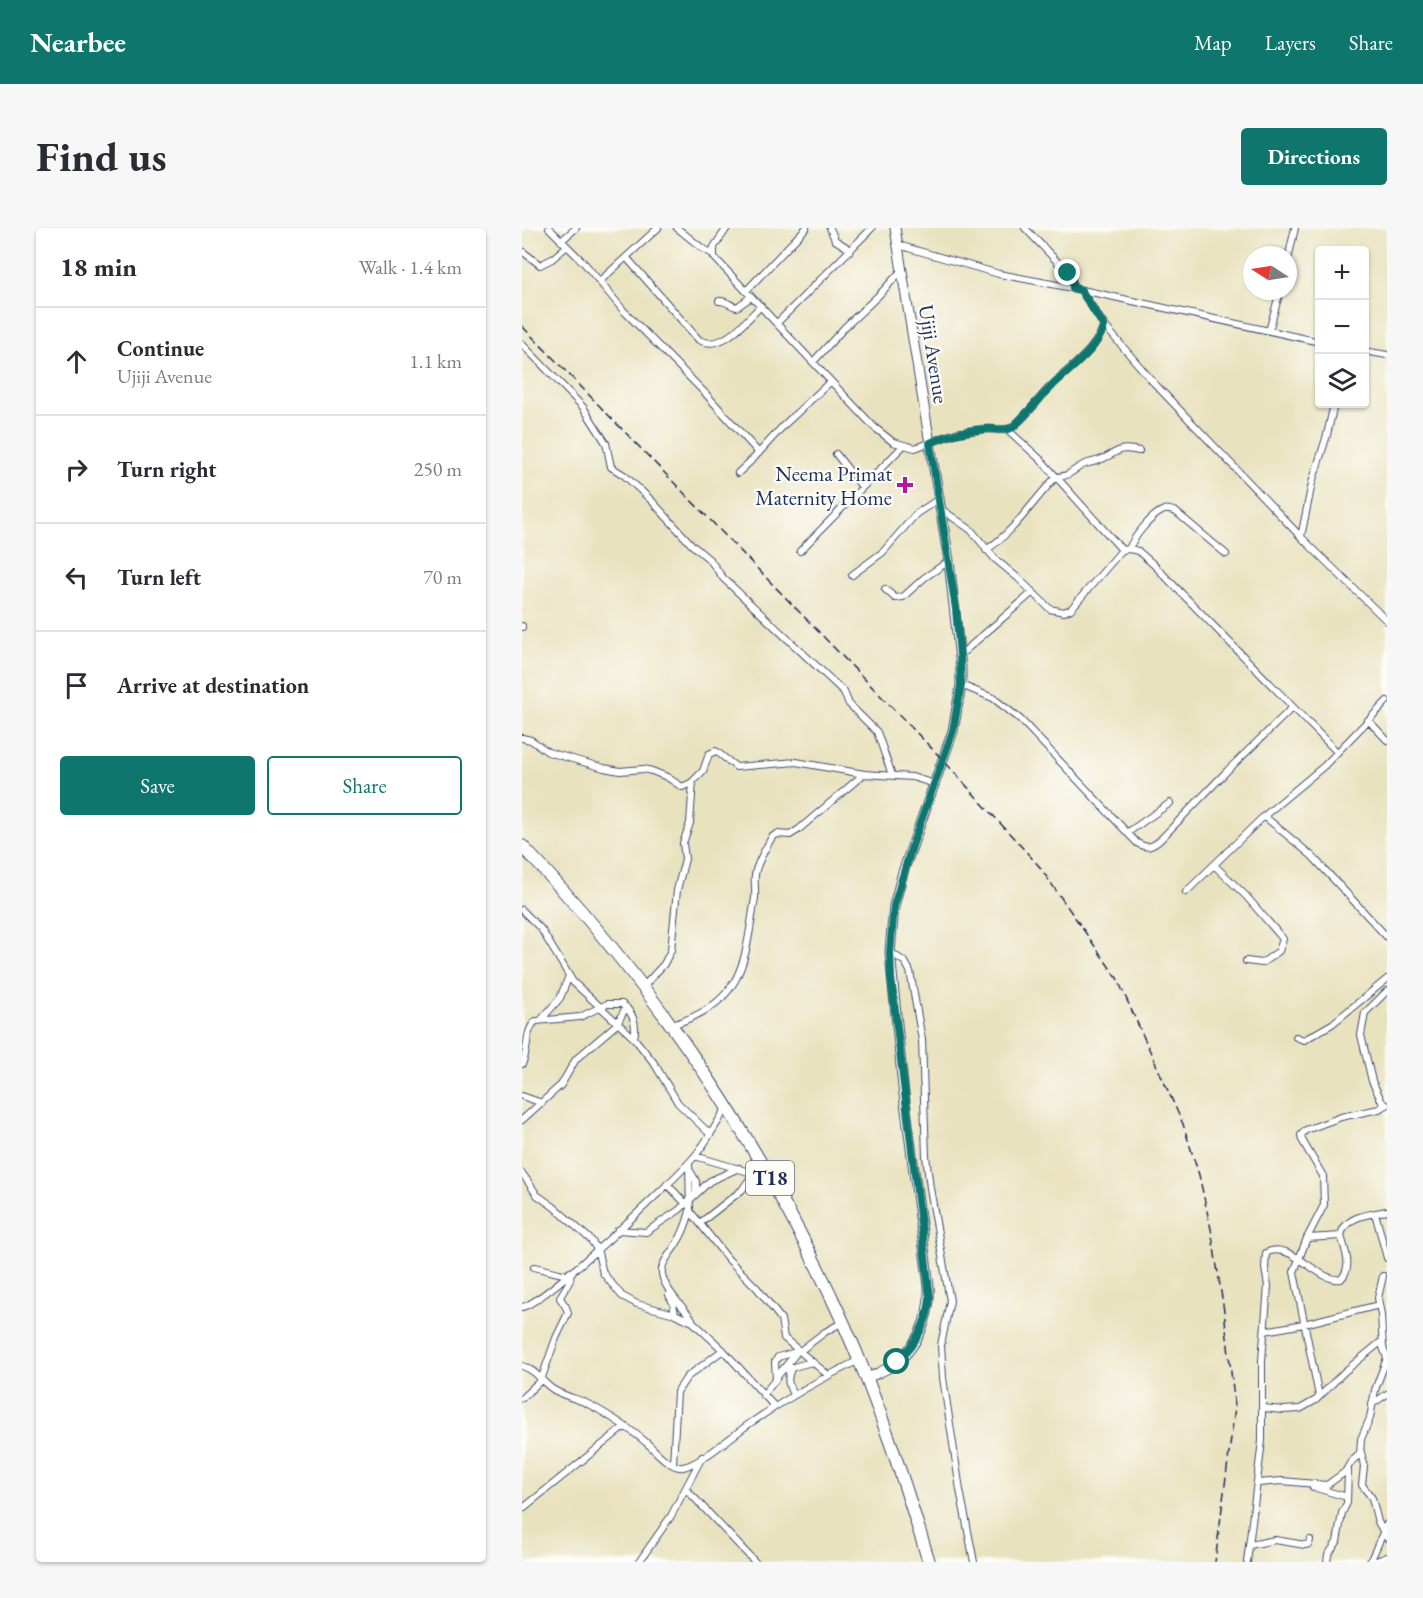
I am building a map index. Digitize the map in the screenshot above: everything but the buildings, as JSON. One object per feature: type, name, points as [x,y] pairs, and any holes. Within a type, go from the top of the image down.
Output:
[{"type":"highway","name":"T18","points":[[523,850],[578,906],[672,1025],[727,1107],[770,1179],[843,1322],[859,1360],[899,1467],[929,1562]]},
{"type":"main road","name":"Ujiji Avenue","points":[[866,1379],[887,1368],[906,1353],[924,1322],[930,1298],[903,1087],[890,952],[894,906],[919,824],[953,731],[961,685],[950,561],[895,228]]},
{"type":"street","points":[[549,228],[759,453]]},
{"type":"street","points":[[522,251],[540,265],[563,244],[576,228]]},
{"type":"street","points":[[600,281],[658,228]]},
{"type":"street","points":[[677,228],[713,254],[873,427],[893,442],[915,448],[942,437],[985,429],[1008,430],[1020,439],[1125,550],[1138,551],[1159,570],[1337,752]]},
{"type":"street","points":[[713,254],[714,247],[727,228]]},
{"type":"street","points":[[746,291],[806,228]]},
{"type":"street","points":[[830,228],[835,240],[851,250]]},
{"type":"street","points":[[777,323],[872,228]]},
{"type":"street","points":[[1025,228],[1068,273],[1073,288]]},
{"type":"street","points":[[1291,246],[1295,228]]},
{"type":"street","points":[[898,245],[980,269],[1315,341]]},
{"type":"street","points":[[626,257],[699,340],[705,343],[721,342],[760,306]]},
{"type":"street","points":[[813,362],[844,327],[902,270]]},
{"type":"street","points":[[1081,290],[1104,326],[1168,398],[1300,537],[1387,621]]},
{"type":"street","points":[[719,302],[725,301],[731,306],[737,306],[751,297]]},
{"type":"street","points":[[1269,331],[1278,300]]},
{"type":"street","points":[[1008,430],[1019,422],[1048,389],[1093,346],[1104,326]]},
{"type":"street","points":[[522,344],[583,406],[606,443],[611,467],[624,475],[651,500],[692,545],[710,560],[731,586],[841,689],[849,704],[877,732],[892,775]]},
{"type":"street","points":[[1369,352],[1387,355]]},
{"type":"street","points":[[738,473],[830,382]]},
{"type":"street","points":[[1300,537],[1312,483],[1328,435],[1333,408]]},
{"type":"street","points":[[800,551],[903,446]]},
{"type":"street","points":[[986,550],[1009,533],[1036,498],[1056,477],[1066,476],[1082,465],[1102,459],[1118,449],[1139,451]]},
{"type":"street","points":[[836,454],[862,487]]},
{"type":"street","points":[[852,575],[883,552],[916,514],[940,498]]},
{"type":"street","points":[[941,509],[971,531],[986,550],[1050,609],[1064,612],[1071,609],[1136,535],[1162,510],[1170,509],[1176,512],[1226,554]]},
{"type":"street","points":[[885,589],[895,598],[903,597],[924,578],[950,561]]},
{"type":"street","points":[[960,655],[1033,592]]},
{"type":"street","points":[[961,685],[993,698],[1020,719],[1126,833],[1143,847],[1155,845],[1293,707]]},
{"type":"street","points":[[1186,892],[1264,816],[1337,752],[1387,701]]},
{"type":"street","points":[[1368,720],[1387,740]]},
{"type":"street","points":[[522,738],[531,740],[548,752],[604,768],[620,771],[643,769],[652,771],[682,787],[705,770],[709,754],[716,751],[736,767],[747,768],[790,762],[864,774],[912,777],[935,784]]},
{"type":"street","points":[[672,1025],[691,1018],[715,1004],[738,977],[746,956],[756,870],[772,837],[777,834],[794,834],[864,774]]},
{"type":"street","points":[[643,987],[664,964],[671,950],[677,890],[685,859],[684,843],[690,823],[693,781]]},
{"type":"street","points":[[1126,833],[1170,804]]},
{"type":"street","points":[[1264,816],[1312,856],[1387,937]]},
{"type":"street","points":[[1214,864],[1283,939],[1280,951],[1262,963],[1246,961]]},
{"type":"street","points":[[522,910],[541,929],[576,986],[634,1038],[654,1063],[678,1103],[710,1134]]},
{"type":"street","points":[[890,952],[900,957],[910,971],[922,1040],[926,1156],[950,1301],[941,1345],[943,1378],[960,1490],[974,1562]]},
{"type":"street","points":[[541,1020],[560,998],[569,976]]},
{"type":"street","points":[[1296,1037],[1304,1040],[1332,1024],[1387,979]]},
{"type":"street","points":[[1387,991],[1365,1013],[1362,1035],[1372,1081],[1382,1102],[1387,1105]]},
{"type":"street","points":[[522,1064],[532,1024],[541,1020],[580,1017],[612,1002],[626,1006],[635,1023],[634,1038]]},
{"type":"street","points":[[523,1119],[542,1103],[566,1077],[576,1059],[617,1024],[626,1006]]},
{"type":"street","points":[[522,1096],[542,1103]]},
{"type":"street","points":[[1319,1396],[1294,1272],[1325,1200],[1323,1172],[1302,1140],[1302,1134],[1306,1130],[1341,1117],[1379,1109],[1387,1105]]},
{"type":"street","points":[[522,1308],[533,1303],[569,1273],[689,1166],[727,1107]]},
{"type":"street","points":[[522,1110],[523,1119]]},
{"type":"street","points":[[695,1156],[770,1179]]},
{"type":"street","points":[[689,1166],[696,1181],[696,1194]]},
{"type":"street","points":[[675,1314],[662,1273],[663,1262],[676,1245],[686,1224],[689,1166]]},
{"type":"street","points":[[618,1230],[646,1232],[688,1206],[696,1194],[718,1176],[739,1168]]},
{"type":"street","points":[[522,1173],[537,1195],[586,1235],[597,1249],[603,1273],[622,1296],[638,1304],[675,1314],[693,1322]]},
{"type":"street","points":[[700,1223],[742,1190],[753,1174]]},
{"type":"street","points":[[667,1184],[688,1206],[734,1266],[757,1288],[781,1318],[784,1338],[828,1376]]},
{"type":"street","points":[[1246,1562],[1258,1483],[1263,1408],[1262,1360],[1268,1287],[1265,1268],[1266,1253],[1281,1252],[1299,1258],[1333,1279],[1341,1279],[1347,1272],[1347,1257],[1341,1236],[1343,1228],[1356,1217],[1387,1211]]},
{"type":"street","points":[[1375,1213],[1387,1258]]},
{"type":"street","points":[[1307,1238],[1341,1236]]},
{"type":"street","points":[[534,1267],[569,1273]]},
{"type":"street","points":[[522,1398],[542,1380],[556,1338],[568,1313],[560,1298],[568,1286],[571,1275],[569,1273]]},
{"type":"street","points":[[1383,1276],[1378,1296],[1382,1341],[1387,1358],[1375,1389],[1368,1426],[1361,1439],[1361,1451],[1364,1466],[1362,1485],[1372,1498],[1378,1522],[1387,1538]]},
{"type":"street","points":[[666,1285],[693,1322],[723,1350],[775,1407]]},
{"type":"street","points":[[1265,1331],[1304,1324],[1379,1305]]},
{"type":"street","points":[[763,1395],[781,1370],[799,1352],[825,1332],[843,1322]]},
{"type":"street","points":[[1263,1408],[1297,1410],[1319,1396],[1382,1341]]},
{"type":"street","points":[[673,1464],[677,1392],[687,1377],[723,1350]]},
{"type":"street","points":[[776,1379],[775,1362],[778,1357],[799,1352]]},
{"type":"street","points":[[522,1366],[534,1371],[555,1391],[583,1401],[640,1437],[673,1464],[682,1467],[703,1457],[793,1395],[859,1360]]},
{"type":"street","points":[[781,1370],[812,1362]]},
{"type":"street","points":[[792,1367],[788,1383],[793,1395]]},
{"type":"street","points":[[1372,1404],[1387,1394]]},
{"type":"street","points":[[522,1509],[624,1427]]},
{"type":"street","points":[[1258,1483],[1282,1481],[1327,1485],[1342,1475],[1361,1451]]},
{"type":"street","points":[[639,1562],[660,1533],[703,1457]]},
{"type":"street","points":[[1327,1562],[1328,1555],[1337,1542],[1342,1513],[1347,1503],[1348,1468]]},
{"type":"street","points":[[1304,1484],[1347,1497]]},
{"type":"street","points":[[686,1489],[755,1562]]},
{"type":"street","points":[[1372,1562],[1387,1524]]},
{"type":"street","points":[[1250,1545],[1275,1540],[1305,1545],[1309,1544],[1310,1540]]},
{"type":"street","points":[[1372,1562],[1387,1557]]},
{"type":"railway","points":[[522,326],[943,760],[1039,866],[1117,978],[1183,1124],[1199,1175],[1211,1229],[1224,1311],[1235,1407],[1215,1562]]},
{"type":"place","name":"Neema Primat Maternity Home","points":[[905,485]]},
{"type":"route","points":[[897,1362],[916,1339],[929,1310],[930,1298],[891,978],[891,931],[894,906],[903,872],[953,731],[961,685],[950,561],[930,443],[942,437],[985,429],[1008,430],[1019,422],[1048,389],[1093,346],[1104,326],[1081,290],[1073,288],[1068,273]]}]
